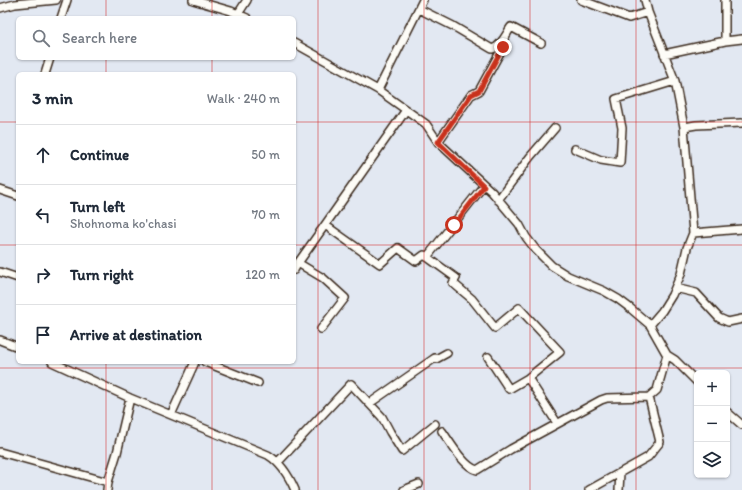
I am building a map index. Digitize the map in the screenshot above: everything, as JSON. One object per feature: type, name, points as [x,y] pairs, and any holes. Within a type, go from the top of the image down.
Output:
[{"type":"street","points":[[0,8],[15,4],[56,0]]},
{"type":"street","points":[[63,16],[67,0]]},
{"type":"street","points":[[193,0],[242,16]]},
{"type":"street","points":[[238,14],[247,0]]},
{"type":"street","points":[[378,90],[423,0]]},
{"type":"street","points":[[581,0],[629,18],[648,12]]},
{"type":"street","points":[[645,0],[648,12],[674,81],[684,126],[693,233],[687,248],[681,274],[675,288],[662,311],[650,325]]},
{"type":"street","points":[[725,0],[725,41]]},
{"type":"street","points":[[419,9],[453,26],[492,49],[497,48],[500,45],[511,27],[541,43]]},
{"type":"street","points":[[664,54],[725,41],[742,39]]},
{"type":"street","points":[[296,43],[378,90],[426,124],[438,142],[498,200],[519,224],[526,237],[536,250],[552,266],[568,276],[604,291],[618,299],[650,325],[666,355],[675,360],[694,379]]},
{"type":"street","points":[[438,142],[471,95],[479,91],[503,47],[500,45]]},
{"type":"street","points":[[46,72],[49,60]]},
{"type":"street","points":[[574,149],[601,160],[620,163],[622,128],[616,99],[674,81]]},
{"type":"street","points":[[321,329],[345,298],[323,278],[296,266],[406,110]]},
{"type":"street","points":[[684,126],[742,123]]},
{"type":"street","points":[[498,200],[530,157],[555,128]]},
{"type":"street","points":[[427,257],[484,186]]},
{"type":"street","points":[[0,190],[16,195]]},
{"type":"street","points":[[324,225],[380,264],[398,248],[416,260],[424,255],[456,278],[453,283],[472,299],[495,328],[519,308],[560,352],[528,378],[509,389],[488,357]]},
{"type":"street","points":[[693,233],[742,229]]},
{"type":"street","points":[[0,272],[16,277]]},
{"type":"street","points":[[675,288],[696,293],[720,318],[728,322],[742,319]]},
{"type":"street","points":[[0,340],[16,346]]},
{"type":"street","points":[[370,403],[434,358],[436,359],[447,353]]},
{"type":"street","points":[[442,431],[457,452],[473,469],[477,470],[557,423],[607,398],[649,397],[657,390],[666,355]]},
{"type":"street","points":[[56,364],[130,398],[268,455],[282,467],[295,490]]},
{"type":"street","points":[[171,415],[194,364]]},
{"type":"street","points":[[210,364],[258,382]]},
{"type":"street","points":[[528,378],[557,423]]},
{"type":"street","points":[[278,462],[351,384],[382,417],[402,451],[435,424]]},
{"type":"street","points":[[589,490],[648,456],[660,442],[649,397]]},
{"type":"street","points":[[107,490],[130,398]]},
{"type":"street","points":[[730,415],[742,425]]},
{"type":"street","points":[[0,452],[108,482]]},
{"type":"street","points":[[619,490],[620,473]]},
{"type":"street","points":[[404,490],[419,484]]},
{"type":"route","points":[[454,225],[484,186],[438,142],[471,95],[479,91],[503,47]]}]
